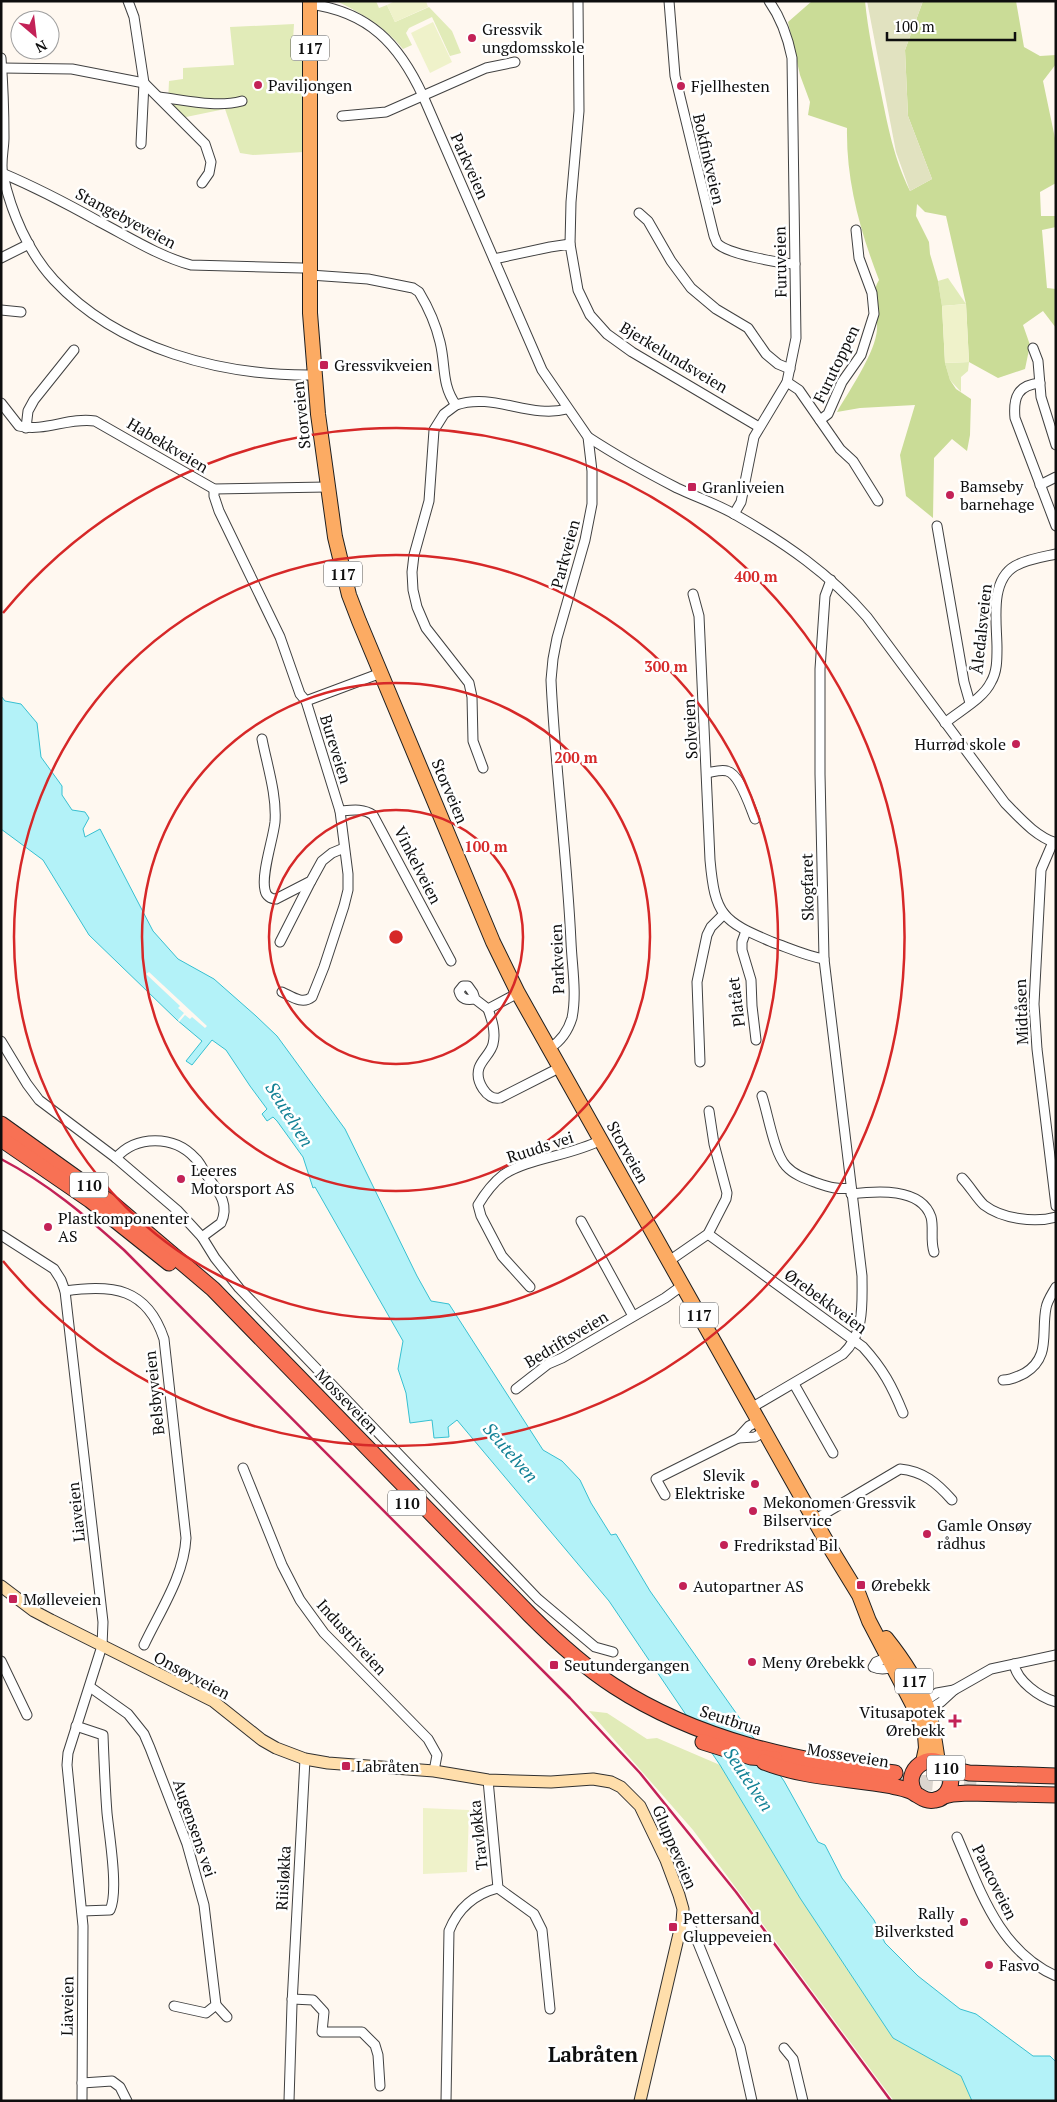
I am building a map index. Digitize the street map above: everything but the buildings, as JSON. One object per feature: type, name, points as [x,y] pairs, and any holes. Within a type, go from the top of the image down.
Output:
[{"type":"highway","name":"Mosseveien","points":[[1,1124],[114,1204],[172,1252],[252,1327],[548,1633],[598,1675],[658,1717]]},
{"type":"highway","name":"Mosseveien","points":[[1,1139],[90,1200],[171,1264],[243,1333],[540,1640],[600,1689],[658,1717]]},
{"type":"highway","name":"Seutbrua","points":[[658,1717],[706,1732],[755,1752],[795,1761]]},
{"type":"highway","name":"Mosseveien","points":[[795,1761],[895,1776]]},
{"type":"highway","name":"110","points":[[795,1761],[890,1766],[931,1764],[969,1773],[1056,1776]]},
{"type":"highway","name":"110","points":[[795,1761],[915,1793]]},
{"type":"highway","name":"110","points":[[931,1764],[911,1777],[911,1786],[915,1793],[929,1801],[953,1794],[968,1793],[1056,1795]]},
{"type":"highway","name":"110","points":[[931,1764],[951,1783],[944,1796]]},
{"type":"highway","name":"110","points":[[1056,1782],[976,1783],[1056,1789]]},
{"type":"main road","name":"Storveien","points":[[310,3],[306,271],[314,375],[327,487],[334,537],[349,595],[493,942],[518,992],[761,1426],[923,1707],[931,1764]]},
{"type":"street","points":[[128,1],[134,17],[144,83],[141,144]]},
{"type":"street","name":"Bjerkelundsveien","points":[[578,1],[579,110],[571,202],[570,244],[578,290],[590,314],[607,334],[632,352],[760,427]]},
{"type":"street","name":"Bokfinkveien","points":[[669,1],[675,76],[714,236],[718,244],[724,248],[754,257],[795,264]]},
{"type":"street","name":"Furuveien","points":[[734,514],[741,502],[754,437],[787,382],[796,338],[792,58],[781,22],[769,1]]},
{"type":"street","name":"Parkveien","points":[[310,3],[341,11],[373,28],[406,61],[542,370],[588,437],[592,471],[592,504],[585,540],[553,659],[551,680],[570,913],[574,1002],[572,1017],[565,1033],[561,1040],[550,1048]]},
{"type":"street","points":[[1,58],[2,173],[13,207],[29,244],[54,279],[72,297],[114,326],[142,342],[173,354],[244,372],[314,375]]},
{"type":"street","points":[[342,116],[386,112],[486,68],[514,62]]},
{"type":"street","points":[[2,68],[72,69],[144,83],[205,144],[211,162],[208,173],[202,183]]},
{"type":"street","points":[[159,97],[233,104],[242,101]]},
{"type":"street","name":"Stangebyeveien","points":[[2,173],[45,192],[132,240],[175,260],[191,265],[306,271],[368,279],[413,288],[419,292],[440,341],[445,386],[456,405]]},
{"type":"street","points":[[639,214],[648,221],[671,262],[687,283],[716,309],[748,328],[766,354],[778,364],[790,369]]},
{"type":"street","name":"Furutoppen","points":[[820,420],[828,414],[842,382],[861,355],[872,324],[874,303],[868,272],[859,258],[856,230]]},
{"type":"street","points":[[1,258],[29,244]]},
{"type":"street","points":[[494,259],[570,244]]},
{"type":"street","points":[[1,310],[21,312]]},
{"type":"street","points":[[1034,348],[1038,361],[1043,404],[1056,445]]},
{"type":"street","points":[[1,403],[19,426],[26,428],[28,411],[34,400],[74,350]]},
{"type":"street","points":[[787,382],[799,390],[840,449],[853,461],[878,501]]},
{"type":"street","points":[[1040,383],[1028,385],[1022,390],[1016,396],[1014,405],[1020,434],[1056,526]]},
{"type":"street","points":[[483,768],[473,740],[472,697],[469,683],[426,628],[417,608],[413,590],[412,572],[414,555],[429,501],[434,430],[444,414],[456,405],[476,400],[556,412],[567,409]]},
{"type":"street","name":"Habekkveien","points":[[26,428],[37,428],[84,419],[95,421],[214,489],[327,487]]},
{"type":"street","points":[[588,437],[640,469],[734,514],[790,549],[832,580],[867,617],[1005,803],[1031,828],[1054,843]]},
{"type":"street","points":[[1040,485],[1056,477]]},
{"type":"street","name":"Bureveien","points":[[214,489],[214,496],[219,511],[280,637],[300,694],[306,701],[340,811],[348,874],[348,890],[321,976],[309,1000],[302,1001],[282,992]]},
{"type":"street","points":[[937,526],[964,682],[970,703]]},
{"type":"street","name":"Åledalsveien","points":[[945,722],[988,688],[995,672],[996,608],[1002,577],[1022,562],[1056,554]]},
{"type":"street","name":"Skogfaret","points":[[752,1408],[844,1354],[855,1340],[861,1320],[862,1276],[824,959],[820,669],[825,596],[832,580]]},
{"type":"street","name":"Solveien","points":[[693,594],[699,616],[712,881],[716,900],[724,914],[746,931],[802,954],[824,959]]},
{"type":"street","points":[[306,701],[381,673]]},
{"type":"street","points":[[262,739],[273,795],[275,821],[264,880],[265,890],[271,899],[276,899],[311,881]]},
{"type":"street","name":"Solveien","points":[[707,773],[726,770],[735,776],[746,796],[755,819]]},
{"type":"street","name":"Vinkelveien","points":[[340,811],[367,811],[373,815],[451,961]]},
{"type":"street","name":"Midtåsen","points":[[1054,843],[1041,870],[1034,1004],[1056,1206]]},
{"type":"street","points":[[280,942],[322,861],[332,853],[344,848]]},
{"type":"street","points":[[700,1062],[697,982],[707,935],[711,927],[724,914]]},
{"type":"street","name":"Platået","points":[[746,931],[742,942],[742,950],[752,985],[752,1006],[756,1040]]},
{"type":"street","points":[[488,1009],[518,992]]},
{"type":"street","points":[[475,1000],[488,1009],[494,1033],[493,1044],[479,1068],[479,1075],[488,1096],[500,1098],[553,1071]]},
{"type":"street","points":[[1,1041],[39,1100],[116,1158],[178,1211],[202,1237],[215,1258],[239,1288],[508,1568],[552,1611],[595,1646],[613,1652]]},
{"type":"street","points":[[762,1096],[776,1147],[786,1166],[801,1177],[838,1190],[891,1193],[917,1199],[923,1204],[930,1216],[934,1252]]},
{"type":"street","points":[[669,1261],[708,1234],[726,1199],[727,1193],[714,1144],[709,1111]]},
{"type":"street","name":"Ruuds vei","points":[[530,1287],[502,1256],[481,1216],[478,1205],[498,1180],[511,1171],[580,1150],[601,1140]]},
{"type":"street","points":[[116,1158],[128,1147],[154,1141],[177,1144],[195,1157],[221,1193],[224,1210],[221,1223],[202,1237]]},
{"type":"street","points":[[962,1178],[984,1205],[1001,1213],[1032,1221],[1056,1217]]},
{"type":"street","name":"Bedriftsveien","points":[[581,1222],[633,1316]]},
{"type":"street","name":"Ørebekkveien","points":[[708,1234],[855,1340],[881,1367],[903,1413]]},
{"type":"street","points":[[1,1236],[54,1269],[65,1291]]},
{"type":"street","points":[[1003,1380],[1012,1380],[1021,1375],[1034,1367],[1039,1360],[1046,1308],[1056,1287]]},
{"type":"street","name":"Bedriftsveien","points":[[516,1389],[548,1364],[562,1358],[684,1288]]},
{"type":"street","name":"Belsbyveien","points":[[65,1291],[102,1289],[130,1293],[138,1298],[152,1313],[159,1324],[164,1339],[186,1538],[185,1554],[176,1580],[144,1645]]},
{"type":"street","name":"Liaveien","points":[[65,1291],[103,1622],[102,1646],[68,1753],[67,1771],[82,1911],[82,2101]]},
{"type":"street","points":[[794,1384],[833,1453]]},
{"type":"street","points":[[665,1496],[656,1479],[738,1438],[755,1437],[761,1426]]},
{"type":"street","name":"Industriveien","points":[[243,1468],[282,1565],[300,1600],[324,1633],[428,1739],[437,1755],[434,1771]]},
{"type":"street","points":[[814,1520],[900,1469],[909,1470],[929,1478],[937,1483],[952,1500]]},
{"type":"street","name":"Onsøyveien","points":[[1,1586],[34,1610],[213,1701],[262,1740],[276,1748],[305,1759],[328,1763],[434,1771]]},
{"type":"street","points":[[923,1707],[941,1702],[954,1690],[991,1669],[1056,1655]]},
{"type":"street","points":[[1,1661],[27,1715]]},
{"type":"street","points":[[1014,1664],[1015,1671],[1028,1685],[1041,1696],[1056,1702]]},
{"type":"street","name":"Augensens vei","points":[[90,1687],[128,1714],[140,1729],[150,1748],[186,1844],[204,1905],[216,2005]]},
{"type":"street","points":[[76,1726],[103,1735],[112,1854],[112,1905],[110,1910],[82,1911]]},
{"type":"street","name":"Riisløkka","points":[[289,2101],[292,1999],[305,1759]]},
{"type":"street","name":"Gluppeveien","points":[[434,1771],[488,1780],[551,1782],[593,1779],[621,1786],[640,1806],[666,1860],[681,1902],[682,1921]]},
{"type":"street","name":"Travløkka","points":[[488,1780],[498,1888],[534,1914],[542,1930],[550,2009]]},
{"type":"street","name":"Pancoveien","points":[[957,1837],[988,1909],[1003,1932],[1021,1953],[1039,1969],[1056,1976]]},
{"type":"street","name":"Travløkka","points":[[446,2101],[449,1931],[452,1923],[470,1901],[482,1892],[498,1888]]},
{"type":"street","points":[[640,2101],[682,1921],[690,1927],[696,1938],[740,2047],[752,2101]]},
{"type":"street","points":[[292,1999],[313,2000],[324,2012],[322,2032],[362,2032],[374,2045],[378,2055],[380,2086]]},
{"type":"street","points":[[174,2006],[206,2012],[216,2005],[227,2017]]},
{"type":"street","points":[[784,2048],[793,2059],[803,2101]]},
{"type":"street","points":[[82,2083],[112,2081],[120,2087],[127,2101]]},
{"type":"green space","points":[[336,1],[376,1],[379,8],[387,5],[395,22],[429,7],[452,31],[461,53],[450,56],[432,17],[409,28],[406,33],[412,45],[403,49],[373,21]]},
{"type":"green space","points":[[395,1],[426,1],[428,7],[395,22],[387,5]]},
{"type":"green space","points":[[812,1],[865,1],[871,45],[889,128],[899,165],[910,191],[932,179],[908,116],[905,50],[923,1],[1016,1],[1024,47],[1040,56],[1056,55],[1056,64],[1043,81],[1056,143],[1056,183],[1040,192],[1041,216],[1056,216],[1056,227],[1042,230],[1047,288],[1056,289],[1056,328],[1043,311],[1023,325],[1030,345],[1025,369],[998,378],[969,362],[966,304],[946,216],[925,212],[917,204],[916,216],[929,242],[930,254],[938,281],[942,306],[945,363],[950,380],[956,389],[971,399],[970,435],[967,451],[952,439],[934,458],[933,518],[906,496],[900,455],[915,405],[860,408],[837,412],[872,349],[877,329],[875,291],[879,280],[860,224],[852,186],[847,147],[847,128],[808,115],[810,102],[800,75],[788,22]]},
{"type":"green space","points":[[867,1],[923,1],[905,50],[908,116],[932,179],[910,191],[896,152]]},
{"type":"green space","points":[[433,22],[452,62],[430,73],[411,33]]},
{"type":"green space","points":[[294,24],[293,40],[305,54],[304,152],[253,155],[240,153],[225,109],[186,117],[182,116],[168,102],[169,81],[183,79],[183,68],[234,65],[230,27]]},
{"type":"green space","points":[[948,278],[966,304],[942,306],[938,281]]},
{"type":"green space","points":[[966,304],[969,362],[945,363],[942,306]]},
{"type":"green space","points":[[969,362],[968,371],[961,377],[961,392],[950,380],[945,363]]},
{"type":"green space","points":[[589,1711],[607,1713],[647,1739],[657,1738],[720,1765],[800,1898],[893,2038],[961,2076],[972,2101],[894,2101],[693,1830]]},
{"type":"green space","points":[[423,1808],[469,1810],[467,1872],[423,1874]]},
{"type":"water","name":"Seutelven","points":[[1,696],[5,701],[21,704],[37,723],[41,757],[62,786],[62,795],[72,810],[85,812],[89,818],[83,829],[85,837],[100,829],[153,931],[178,959],[214,979],[277,1036],[345,1129],[431,1301],[449,1304],[543,1450],[562,1461],[580,1480],[591,1503],[611,1535],[616,1534],[650,1591],[784,1781],[818,1842],[825,1845],[842,1878],[874,1920],[885,1943],[918,1976],[960,2009],[976,2014],[1033,2056],[1050,2056],[1056,2062],[1056,2101],[972,2101],[961,2076],[893,2038],[800,1898],[720,1765],[609,1601],[457,1420],[448,1427],[449,1437],[434,1438],[432,1420],[410,1423],[406,1393],[398,1369],[403,1341],[315,1187],[313,1188],[303,1157],[273,1117],[267,1121],[262,1114],[267,1109],[226,1050],[212,1040],[192,1065],[186,1061],[202,1041],[177,1020],[89,935],[43,860],[1,829]]},
{"type":"pier","points":[[149,972],[207,1026],[205,1028],[192,1017],[190,1019],[185,1015],[179,1022],[178,1020],[184,1013],[178,1008],[180,1006],[146,974]]},
{"type":"tunnel","points":[[895,1780],[976,1787]]},
{"type":"railway","points":[[1,1159],[18,1168],[66,1201],[124,1250],[570,1698],[640,1773],[736,1892],[891,2101]]},
{"type":"place","name":"Gressvik ungdomsskole","points":[[472,38]]},
{"type":"place","name":"Paviljongen","points":[[258,85]]},
{"type":"place","name":"Fjellhesten","points":[[681,86]]},
{"type":"place","name":"Gressvikveien","points":[[324,365]]},
{"type":"place","name":"Granliveien","points":[[692,487]]},
{"type":"place","name":"Bamseby barnehage","points":[[950,495]]},
{"type":"place","name":"Hurrød skole","points":[[1016,744]]},
{"type":"place","name":"Leeres Motorsport AS","points":[[181,1179]]},
{"type":"place","name":"Plastkomponenter AS","points":[[48,1227]]},
{"type":"place","name":"Slevik Elektriske","points":[[755,1484]]},
{"type":"place","name":"Mekonomen Gressvik Bilservice","points":[[753,1511]]},
{"type":"place","name":"Gamle Onsøy rådhus","points":[[927,1534]]},
{"type":"place","name":"Fredrikstad Bil","points":[[724,1545]]},
{"type":"place","name":"Ørebekk","points":[[861,1585]]},
{"type":"place","name":"Autopartner AS","points":[[683,1586]]},
{"type":"place","name":"Mølleveien","points":[[13,1599]]},
{"type":"place","name":"Meny Ørebekk","points":[[752,1662]]},
{"type":"place","name":"Seutundergangen","points":[[554,1665]]},
{"type":"place","name":"Vitusapotek Ørebekk","points":[[955,1721]]},
{"type":"place","name":"Labråten","points":[[346,1766]]},
{"type":"place","name":"Rally Bilverksted","points":[[964,1922]]},
{"type":"place","name":"Pettersand Gluppeveien","points":[[673,1927]]},
{"type":"place","name":"Fasvo","points":[[989,1965]]},
{"type":"district","name":"Labråten","points":[[593,2054]]}]
